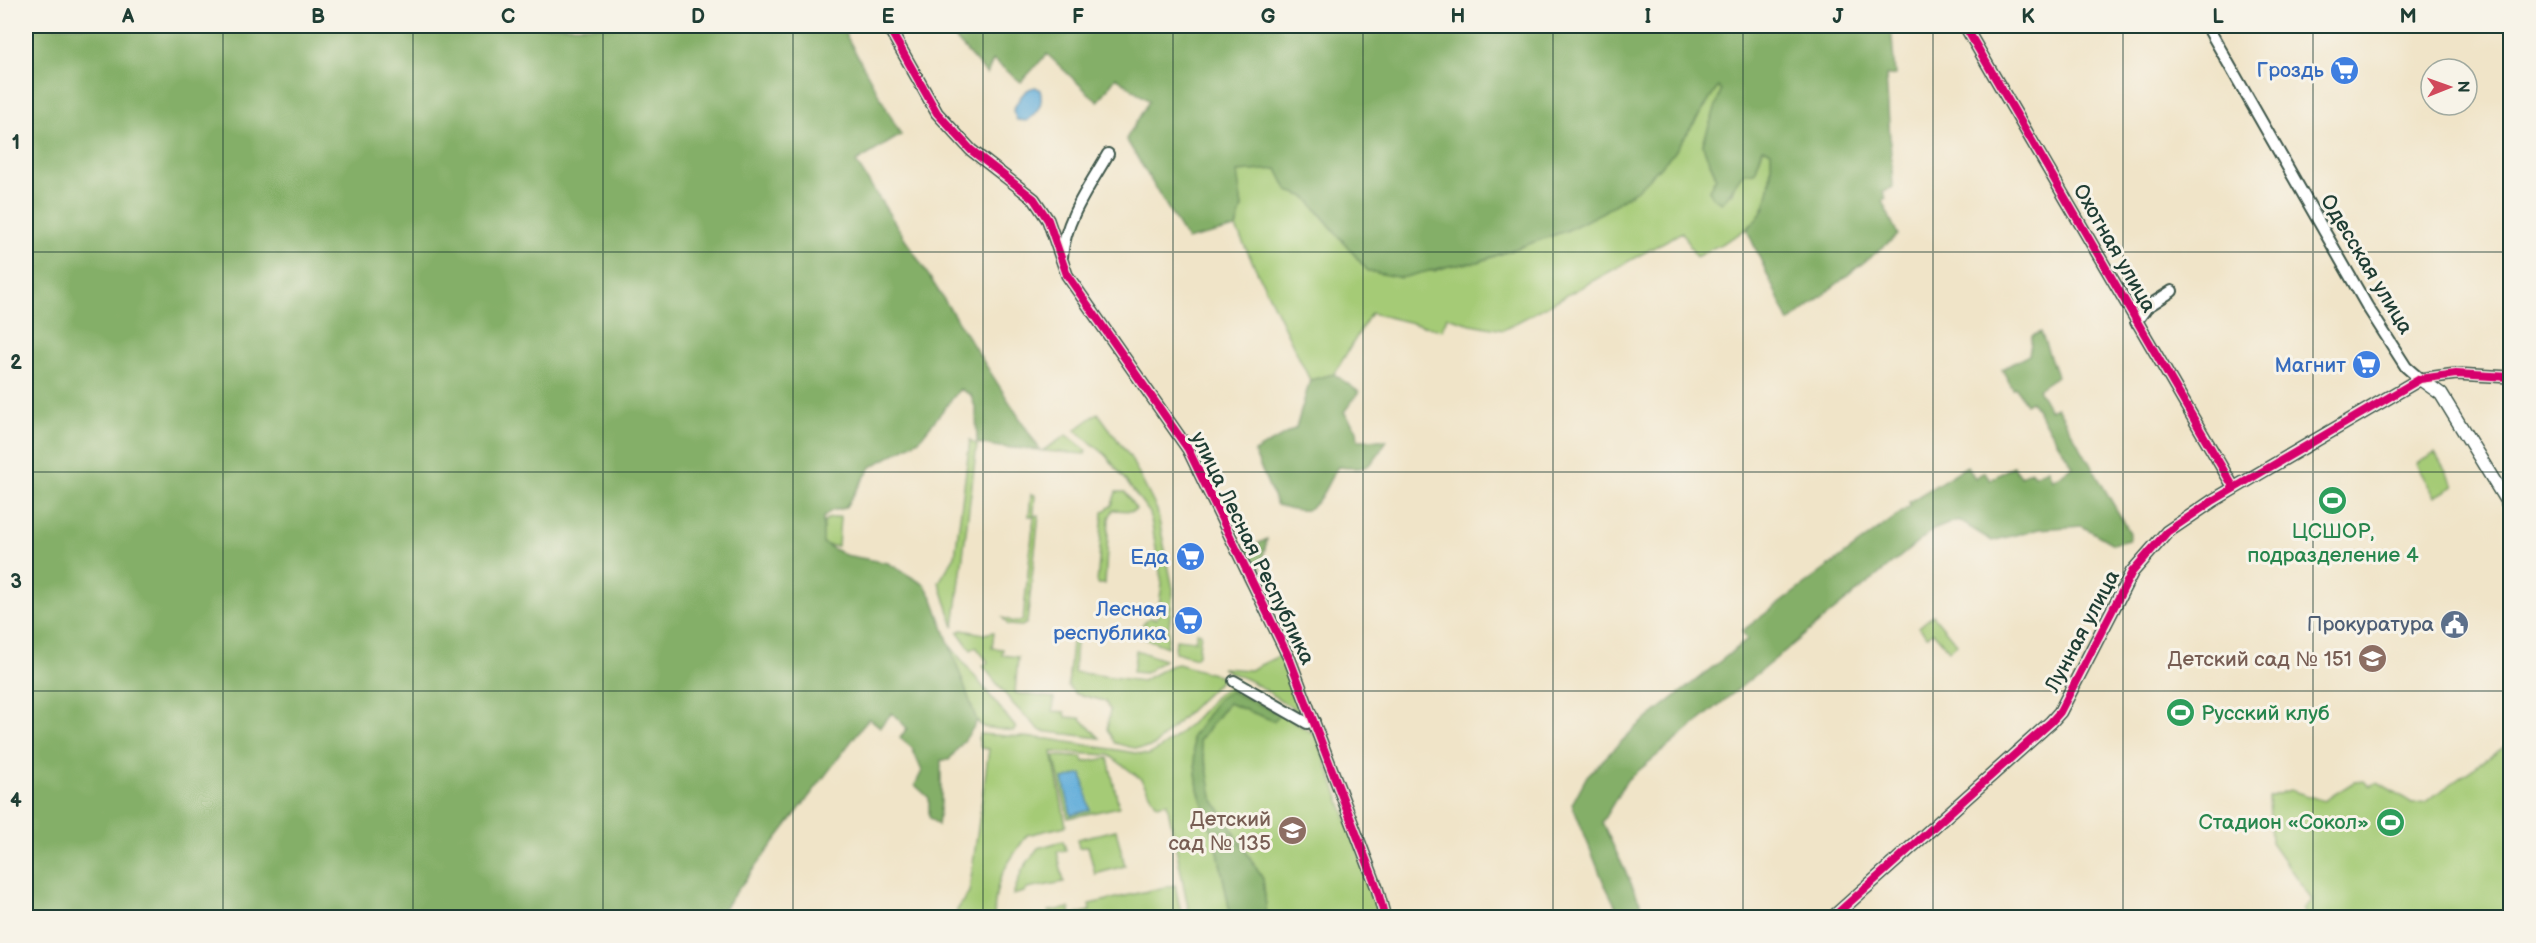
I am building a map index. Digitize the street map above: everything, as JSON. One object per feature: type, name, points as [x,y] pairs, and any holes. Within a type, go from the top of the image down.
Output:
[{"type":"street","name":"улица Лесная Республика","points":[[888,26],[937,113],[971,150],[1034,200],[1048,220],[1067,275],[1188,449],[1267,609],[1314,722],[1377,888],[1385,918]]},
{"type":"street","name":"Охотная улица","points":[[1965,26],[2234,488]]},
{"type":"street","name":"Одесская улица","points":[[2207,26],[2367,306],[2406,367],[2441,394],[2511,507]]},
{"type":"street","points":[[1062,263],[1063,243],[1068,228],[1082,198],[1108,154]]},
{"type":"street","points":[[2136,322],[2147,307],[2172,291]]},
{"type":"street","points":[[2420,379],[2457,374],[2511,377]]},
{"type":"street","name":"Лунная улица","points":[[1832,918],[2060,712],[2132,572],[2167,532],[2234,488],[2420,379]]},
{"type":"street","points":[[1234,681],[1307,723],[1314,722]]},
{"type":"green space","points":[[26,26],[841,26],[901,135],[856,162],[1040,450],[977,443],[976,410],[971,395],[960,389],[919,440],[871,467],[845,508],[831,511],[823,518],[823,543],[845,555],[888,563],[925,585],[933,599],[977,721],[949,760],[941,760],[941,803],[938,825],[929,817],[929,798],[915,785],[922,771],[912,748],[900,738],[907,728],[892,713],[880,727],[869,718],[717,917],[26,917]]},
{"type":"green space","points":[[944,26],[1891,26],[1895,75],[1886,76],[1893,187],[1883,192],[1886,199],[1882,201],[1898,235],[1789,322],[1747,230],[1764,210],[1771,179],[1771,152],[1763,148],[1755,172],[1744,173],[1721,203],[1713,198],[1709,190],[1716,177],[1703,143],[1721,91],[1718,87],[1674,153],[1637,190],[1603,212],[1568,230],[1478,262],[1449,266],[1401,278],[1368,271],[1306,197],[1288,191],[1277,169],[1237,172],[1242,207],[1236,228],[1187,240],[1126,139],[1149,101],[1116,77],[1098,102],[1047,54],[1021,82],[993,60],[987,74]]},
{"type":"green space","points":[[1718,87],[1722,91],[1703,143],[1716,178],[1709,190],[1732,194],[1735,182],[1744,173],[1755,172],[1764,147],[1771,152],[1768,194],[1763,209],[1746,229],[1696,257],[1682,232],[1503,330],[1447,317],[1442,330],[1371,313],[1334,374],[1310,380],[1236,228],[1242,207],[1236,172],[1277,169],[1288,191],[1306,197],[1368,271],[1435,271],[1449,266],[1478,262],[1568,230],[1674,153]]},
{"type":"green space","points":[[2041,332],[2057,376],[2038,389],[2050,410],[2057,407],[2130,533],[2129,540],[2113,544],[2082,526],[2039,529],[1992,541],[1958,520],[1933,530],[1627,780],[1602,822],[1647,917],[1621,917],[1603,881],[1572,804],[1587,776],[1634,729],[1747,640],[1742,631],[1910,506],[1909,502],[1967,466],[1975,478],[1984,472],[1990,480],[2013,466],[2020,477],[2031,471],[2034,475],[2048,469],[2052,480],[2073,466],[2031,401],[2026,404],[2016,388],[2013,389],[2002,369],[2029,355],[2032,336]]},
{"type":"green space","points":[[1334,374],[1359,392],[1344,412],[1357,430],[1358,440],[1387,440],[1368,465],[1357,468],[1338,467],[1320,498],[1306,510],[1277,505],[1254,452],[1296,428],[1310,380]]},
{"type":"green space","points":[[1098,413],[1130,457],[1157,510],[1173,589],[1167,647],[1141,637],[1142,625],[1149,618],[1157,619],[1162,584],[1150,513],[1106,455],[1075,430]]},
{"type":"green space","points":[[1067,435],[1086,450],[1085,454],[1042,451]]},
{"type":"green space","points":[[970,440],[977,445],[954,627],[939,582],[955,556]]},
{"type":"green space","points":[[2435,453],[2454,486],[2435,497],[2416,464]]},
{"type":"green space","points":[[1116,492],[1125,492],[1136,509],[1133,511],[1113,510],[1109,518],[1105,584],[1097,584],[1103,512],[1112,505]]},
{"type":"green space","points":[[1031,494],[1035,495],[1034,516],[1029,516]]},
{"type":"green space","points":[[1039,515],[1027,623],[1022,626],[1008,625],[1003,618],[1014,622],[1023,620],[1034,516]]},
{"type":"green space","points":[[840,517],[838,546],[822,545],[824,523],[827,519]]},
{"type":"green space","points":[[1267,539],[1260,572],[1274,577],[1271,600],[1267,600],[1242,552]]},
{"type":"green space","points":[[1933,615],[1957,644],[1949,650],[1933,632],[1927,636],[1919,627]]},
{"type":"green space","points":[[962,630],[984,634],[994,632],[992,648],[1003,649],[1002,655],[1018,657],[1015,693],[1054,698],[1053,711],[1065,712],[1066,717],[1080,718],[1100,738],[1041,731],[1014,705],[983,666],[988,662],[976,647],[971,650],[958,632]]},
{"type":"green space","points":[[1197,632],[1201,633],[1198,655],[1195,658],[1175,652],[1176,639],[1195,641]]},
{"type":"green space","points":[[1072,641],[1076,641],[1074,672],[1142,681],[1178,664],[1224,677],[1155,745],[1145,748],[1130,747],[1115,743],[1107,729],[1110,710],[1105,701],[1076,694],[1068,686]]},
{"type":"green space","points":[[948,643],[1016,728],[1013,731],[983,727],[977,721]]},
{"type":"green space","points":[[1136,650],[1164,660],[1145,673],[1133,672]]},
{"type":"green space","points":[[1283,654],[1306,713],[1303,714],[1252,682],[1222,668],[1250,670]]},
{"type":"green space","points":[[1233,686],[1316,735],[1380,917],[1267,917],[1263,879],[1211,797],[1207,768],[1199,741],[1228,703],[1274,720],[1230,691],[1192,737],[1198,789],[1217,847],[1231,917],[1190,917],[1167,803],[1157,805],[1141,779],[1109,755],[1052,752],[1066,826],[1027,835],[1007,865],[999,882],[994,917],[956,918],[957,910],[969,892],[989,749],[981,748],[978,738],[980,734],[1049,739],[1148,755],[1172,740],[1221,691]]},
{"type":"green space","points":[[1230,691],[1280,714],[1274,721],[1228,703],[1199,741],[1212,797],[1263,879],[1267,917],[1231,917],[1217,847],[1198,789],[1192,737],[1218,699]]},
{"type":"green space","name":"Стадион «Сокол»","points":[[2510,743],[2510,917],[2308,917],[2302,909],[2312,900],[2271,842],[2269,797],[2290,790],[2324,801],[2354,782],[2364,781],[2369,786],[2378,782],[2412,803],[2425,802]]},
{"type":"green space","points":[[1054,756],[1082,757],[1084,762],[1108,758],[1119,807],[1068,818]]},
{"type":"green space","points":[[1116,830],[1125,866],[1095,874],[1088,846],[1079,848],[1077,839]]},
{"type":"green space","points":[[1063,841],[1066,850],[1057,852],[1064,882],[1027,889],[1013,895],[1022,870],[1038,848]]},
{"type":"green space","points":[[1175,885],[1182,917],[1051,917],[1049,911],[1069,908],[1071,915],[1090,911],[1089,904]]},
{"type":"water","points":[[1036,87],[1040,90],[1041,95],[1039,107],[1027,121],[1017,120],[1013,111],[1017,103],[1025,92]]},
{"type":"water","points":[[1082,774],[1090,810],[1071,815],[1063,779]]},
{"type":"cycle path","points":[[888,26],[937,113],[971,150],[1034,199],[1048,220],[1067,275],[1188,449],[1290,660],[1377,888],[1385,918]]},
{"type":"cycle path","points":[[1965,26],[2234,488]]},
{"type":"cycle path","points":[[1832,918],[2060,712],[2132,572],[2167,532],[2214,500],[2420,379],[2456,374],[2510,377]]},
{"type":"place","name":"Гроздь","points":[[2345,70]]},
{"type":"place","name":"Магнит","points":[[2367,365]]},
{"type":"place","name":"ЦСШОР, подразделение 4","points":[[2333,500]]},
{"type":"place","name":"Еда","points":[[1190,557]]},
{"type":"place","name":"Лесная республика","points":[[1188,621]]},
{"type":"place","name":"Прокуратура","points":[[2455,624]]},
{"type":"place","name":"Детский сад № 151","points":[[2373,659]]},
{"type":"place","name":"Русский клуб","points":[[2180,713]]},
{"type":"place","name":"Стадион «Сокол»","points":[[2390,822]]},
{"type":"place","name":"Детский сад № 135","points":[[1292,831]]}]
